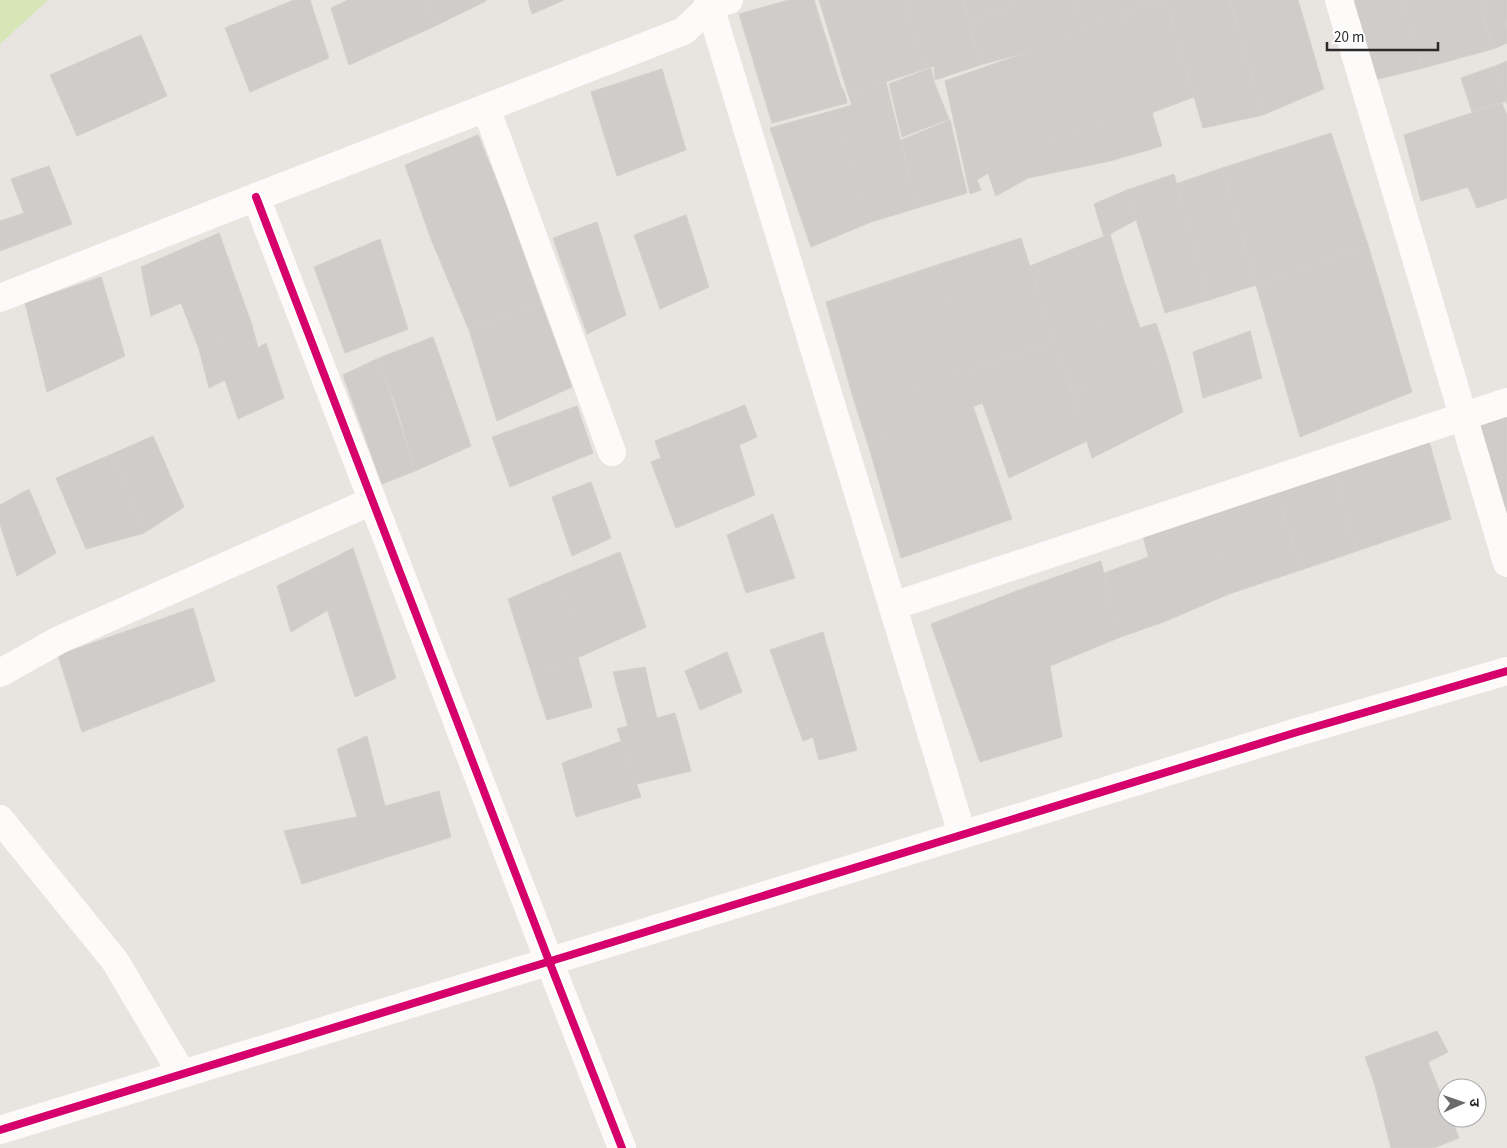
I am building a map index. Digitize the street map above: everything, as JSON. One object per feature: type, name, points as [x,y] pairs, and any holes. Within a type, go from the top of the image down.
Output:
[{"type":"street","points":[[1339,0],[1507,563]]},
{"type":"street","points":[[0,298],[684,31],[716,2],[893,606],[962,834]]},
{"type":"street","points":[[486,108],[612,452]]},
{"type":"street","points":[[256,197],[622,1148]]},
{"type":"street","points":[[893,606],[1507,402]]},
{"type":"street","points":[[0,673],[59,640],[372,501]]},
{"type":"street","points":[[0,1130],[962,834],[1294,733],[1507,671]]},
{"type":"street","points":[[0,819],[115,961],[182,1074]]},
{"type":"green space","points":[[0,0],[48,0],[0,44]]},
{"type":"building","points":[[294,0],[310,0],[329,58],[250,92],[225,28]]},
{"type":"building","points":[[348,0],[426,0],[435,26],[349,65],[331,8]]},
{"type":"building","points":[[426,0],[486,0],[486,1],[435,26]]},
{"type":"building","points":[[528,0],[564,0],[532,14]]},
{"type":"building","points":[[789,0],[814,0],[847,103],[772,123],[739,14]]},
{"type":"building","points":[[819,0],[903,0],[925,69],[848,94]]},
{"type":"building","points":[[903,0],[963,0],[980,65],[935,80],[934,66],[925,69]]},
{"type":"building","points":[[963,0],[1015,0],[1017,5],[969,21]]},
{"type":"building","points":[[1015,0],[1073,0],[1083,28],[1068,34],[1098,124],[1023,148],[1028,178],[996,196],[988,173],[977,180],[981,190],[970,194],[945,81],[1028,52]]},
{"type":"building","points":[[1073,0],[1159,0],[1083,28]]},
{"type":"building","points":[[1159,0],[1166,0],[1194,97],[1151,113],[1122,13]]},
{"type":"building","points":[[1166,0],[1230,0],[1263,115],[1203,128]]},
{"type":"building","points":[[1230,0],[1298,0],[1324,89],[1263,115]]},
{"type":"building","points":[[1347,0],[1402,0],[1423,68],[1370,81]]},
{"type":"building","points":[[1402,0],[1479,0],[1493,49],[1423,68]]},
{"type":"building","points":[[1479,0],[1507,0],[1507,43],[1493,49]]},
{"type":"building","points":[[1017,5],[1028,52],[980,65],[969,21]]},
{"type":"building","points":[[1122,13],[1162,146],[1110,161],[1068,34]]},
{"type":"building","points":[[141,35],[167,96],[77,136],[50,75]]},
{"type":"building","points":[[1507,61],[1507,104],[1495,66]]},
{"type":"building","points":[[1495,66],[1506,101],[1472,112],[1461,78]]},
{"type":"building","points":[[931,68],[934,82],[949,119],[902,137],[889,84]]},
{"type":"building","points":[[662,69],[686,150],[617,176],[591,92]]},
{"type":"building","points":[[886,82],[917,208],[871,222],[835,110],[852,105],[848,94]]},
{"type":"building","points":[[1502,103],[1507,116],[1507,198],[1477,208],[1468,187],[1421,201],[1404,135]]},
{"type":"building","points":[[835,110],[871,222],[811,247],[770,128]]},
{"type":"building","points":[[950,120],[967,193],[917,208],[901,140]]},
{"type":"building","points":[[1098,124],[1110,161],[1028,178],[1023,148]]},
{"type":"building","points":[[1331,133],[1368,245],[1256,285],[1222,168]]},
{"type":"building","points":[[478,135],[508,209],[431,239],[405,165]]},
{"type":"building","points":[[49,166],[72,224],[0,251],[0,221],[24,213],[11,179]]},
{"type":"building","points":[[1222,168],[1256,285],[1209,300],[1176,184]]},
{"type":"building","points":[[1174,174],[1209,300],[1165,313],[1127,190]]},
{"type":"building","points":[[1127,190],[1136,220],[1104,237],[1094,204]]},
{"type":"building","points":[[508,209],[541,303],[469,330],[431,239]]},
{"type":"building","points":[[686,215],[709,287],[660,309],[634,235]]},
{"type":"building","points":[[597,222],[626,315],[587,334],[553,238]]},
{"type":"building","points":[[219,233],[252,325],[199,349],[181,303],[151,316],[141,267]]},
{"type":"building","points":[[1110,234],[1125,284],[1110,290],[1116,317],[1054,342],[1030,266]]},
{"type":"building","points":[[1021,238],[1054,342],[971,370],[937,265]]},
{"type":"building","points":[[380,239],[408,329],[345,353],[314,267]]},
{"type":"building","points":[[1368,245],[1412,392],[1300,437],[1256,285]]},
{"type":"building","points":[[937,265],[971,370],[855,404],[826,302]]},
{"type":"building","points":[[101,277],[125,356],[47,392],[25,303]]},
{"type":"building","points":[[1125,284],[1140,328],[1156,323],[1168,359],[1071,391],[1054,342],[1116,317],[1110,290]]},
{"type":"building","points":[[541,303],[572,387],[497,421],[469,330]]},
{"type":"building","points":[[252,325],[258,348],[266,343],[284,398],[238,419],[225,380],[209,388],[199,349]]},
{"type":"building","points":[[1250,331],[1262,378],[1203,398],[1193,352]]},
{"type":"building","points":[[433,337],[453,394],[399,415],[379,358]]},
{"type":"building","points":[[1054,342],[1087,441],[1009,478],[971,370]]},
{"type":"building","points":[[379,358],[415,471],[382,484],[343,375]]},
{"type":"building","points":[[1168,359],[1183,412],[1092,458],[1071,391]]},
{"type":"building","points":[[971,370],[983,403],[868,444],[855,404]]},
{"type":"building","points":[[453,394],[471,446],[415,471],[399,415]]},
{"type":"building","points":[[745,405],[757,437],[739,445],[755,495],[676,528],[651,462],[661,458],[655,441]]},
{"type":"building","points":[[577,406],[593,453],[510,487],[492,437]]},
{"type":"building","points":[[973,406],[1012,519],[901,558],[868,444]]},
{"type":"building","points":[[1507,406],[1507,471],[1487,478],[1468,419]]},
{"type":"building","points":[[153,436],[184,507],[144,533],[112,454]]},
{"type":"building","points":[[1429,441],[1451,519],[1357,551],[1332,468]]},
{"type":"building","points":[[112,454],[144,533],[86,549],[56,478]]},
{"type":"building","points":[[1332,468],[1357,551],[1301,570],[1276,488]]},
{"type":"building","points":[[1507,471],[1507,537],[1487,478]]},
{"type":"building","points":[[591,482],[611,538],[572,556],[552,497]]},
{"type":"building","points":[[1276,488],[1301,570],[1229,594],[1204,510]]},
{"type":"building","points":[[29,489],[56,553],[17,576],[0,524],[0,505]]},
{"type":"building","points":[[1204,510],[1229,594],[1166,621],[1142,533]]},
{"type":"building","points":[[773,514],[795,578],[746,593],[727,535]]},
{"type":"building","points":[[353,548],[396,678],[355,697],[314,568]]},
{"type":"building","points":[[620,552],[646,627],[586,654],[559,577]]},
{"type":"building","points":[[1149,557],[1166,621],[1118,638],[1104,573]]},
{"type":"building","points":[[1101,561],[1118,638],[1050,666],[1022,589]]},
{"type":"building","points":[[314,568],[328,610],[291,632],[277,586]]},
{"type":"building","points":[[559,577],[586,654],[533,677],[508,599]]},
{"type":"building","points":[[1022,589],[1050,666],[1062,737],[980,762],[931,624]]},
{"type":"building","points":[[193,608],[215,681],[82,732],[58,655]]},
{"type":"building","points":[[823,632],[857,750],[819,760],[813,737],[803,741],[770,650]]},
{"type":"building","points":[[727,652],[742,692],[700,710],[685,671]]},
{"type":"building","points":[[578,658],[592,707],[547,720],[533,677]]},
{"type":"building","points":[[645,667],[657,719],[628,727],[613,672]]},
{"type":"building","points":[[675,713],[691,771],[636,784],[617,729]]},
{"type":"building","points":[[367,736],[385,806],[439,791],[451,837],[302,884],[284,831],[357,817],[337,749]]},
{"type":"building","points":[[622,741],[641,797],[576,817],[562,763]]},
{"type":"building","points":[[1437,1031],[1448,1052],[1428,1062],[1437,1084],[1437,1128],[1455,1128],[1459,1138],[1434,1148],[1391,1148],[1374,1082],[1365,1057]]},
{"type":"cycle path","points":[[256,197],[622,1148]]},
{"type":"cycle path","points":[[0,1130],[1294,733],[1507,671]]}]
